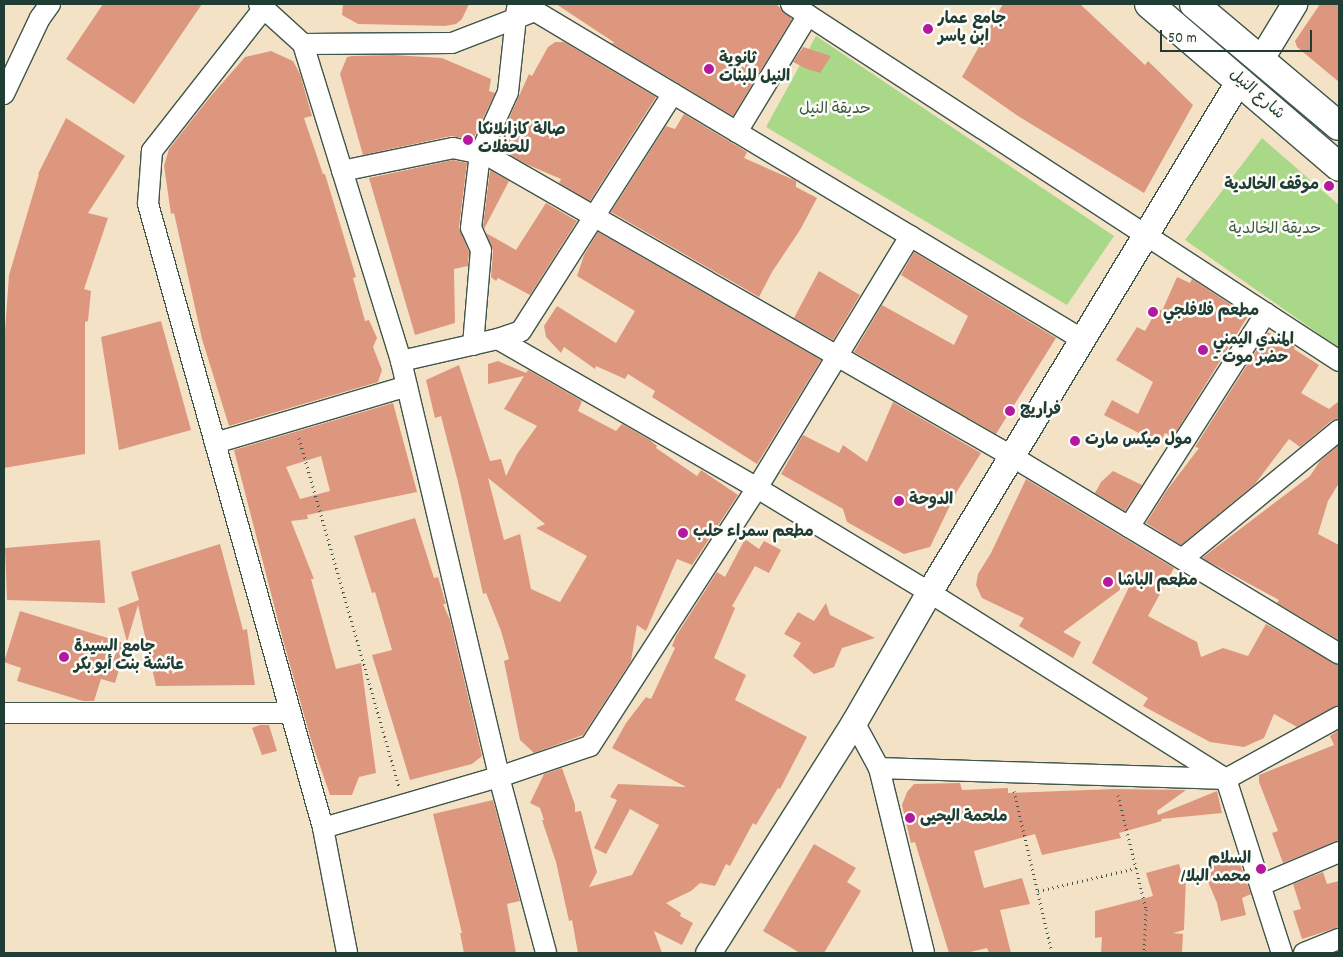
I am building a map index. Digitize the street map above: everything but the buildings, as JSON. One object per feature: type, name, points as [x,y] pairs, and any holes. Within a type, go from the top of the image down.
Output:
[{"type":"main road","name":"شارع النيل","points":[[1149,4],[1339,167]]},
{"type":"main road","name":"شارع النيل","points":[[1194,4],[1339,126]]},
{"type":"street","points":[[4,94],[40,18],[50,4]]},
{"type":"street","points":[[791,4],[1339,361]]},
{"type":"street","points":[[1260,60],[1294,4]]},
{"type":"street","points":[[347,953],[323,828],[148,204],[152,151],[261,6],[303,44],[401,361],[499,777],[546,953]]},
{"type":"street","points":[[303,44],[452,43],[517,11],[535,11],[1083,340]]},
{"type":"street","points":[[473,345],[481,250],[471,228],[480,154],[508,92],[517,11]]},
{"type":"street","points":[[737,132],[808,15]]},
{"type":"street","points":[[708,953],[854,722],[929,592],[1013,458],[1239,80]]},
{"type":"street","points":[[401,361],[498,339],[521,331],[673,93]]},
{"type":"street","points":[[342,171],[453,148],[487,155],[1013,458],[1339,654]]},
{"type":"street","points":[[323,828],[499,777],[590,746],[757,488],[910,236]]},
{"type":"street","points":[[1129,527],[1266,313]]},
{"type":"street","points":[[498,339],[757,488],[929,592],[1226,778],[1282,953]]},
{"type":"street","points":[[216,443],[407,386]]},
{"type":"street","points":[[1182,559],[1339,430]]},
{"type":"street","points":[[4,713],[291,713]]},
{"type":"street","points":[[878,768],[1226,778],[1339,717]]},
{"type":"street","points":[[854,722],[878,768],[924,953]]},
{"type":"street","points":[[1261,885],[1339,852]]},
{"type":"street","points":[[1304,953],[1339,940]]},
{"type":"path","points":[[294,420],[405,805]]},
{"type":"path","points":[[1010,772],[1052,953]]},
{"type":"path","points":[[1112,774],[1146,909],[1144,953]]},
{"type":"path","points":[[1038,890],[1136,868]]},
{"type":"green space","name":"حديقة النيل","points":[[816,36],[1114,236],[1067,305],[766,127]]},
{"type":"green space","name":"حديقة الخالدية","points":[[1262,138],[1339,205],[1339,348],[1185,240]]},
{"type":"place","name":"جامع عمار ابن ياسر","points":[[928,29]]},
{"type":"place","name":"ثانوية النيل للبنات","points":[[709,69]]},
{"type":"place","name":"صالة كازابلانكا للحفلات","points":[[468,140]]},
{"type":"place","name":"موقف الخالدية","points":[[1329,186]]},
{"type":"place","name":"مطعم فلافلجي","points":[[1153,312]]},
{"type":"place","name":"المندي اليمني - حضر موت","points":[[1203,350]]},
{"type":"place","name":"فراريج","points":[[1010,411]]},
{"type":"place","name":"مول ميكس مارت","points":[[1075,441]]},
{"type":"place","name":"الدوحة","points":[[899,501]]},
{"type":"place","name":"مطعم سمراء حلب","points":[[683,533]]},
{"type":"place","name":"مطعم الباشا","points":[[1108,582]]},
{"type":"place","name":"جامع السيدة عائشة بنت أبو بكر","points":[[64,657]]},
{"type":"place","name":"ملحمة اليحيى","points":[[910,818]]},
{"type":"place","name":"السلام /محمد البلا","points":[[1261,869]]}]
